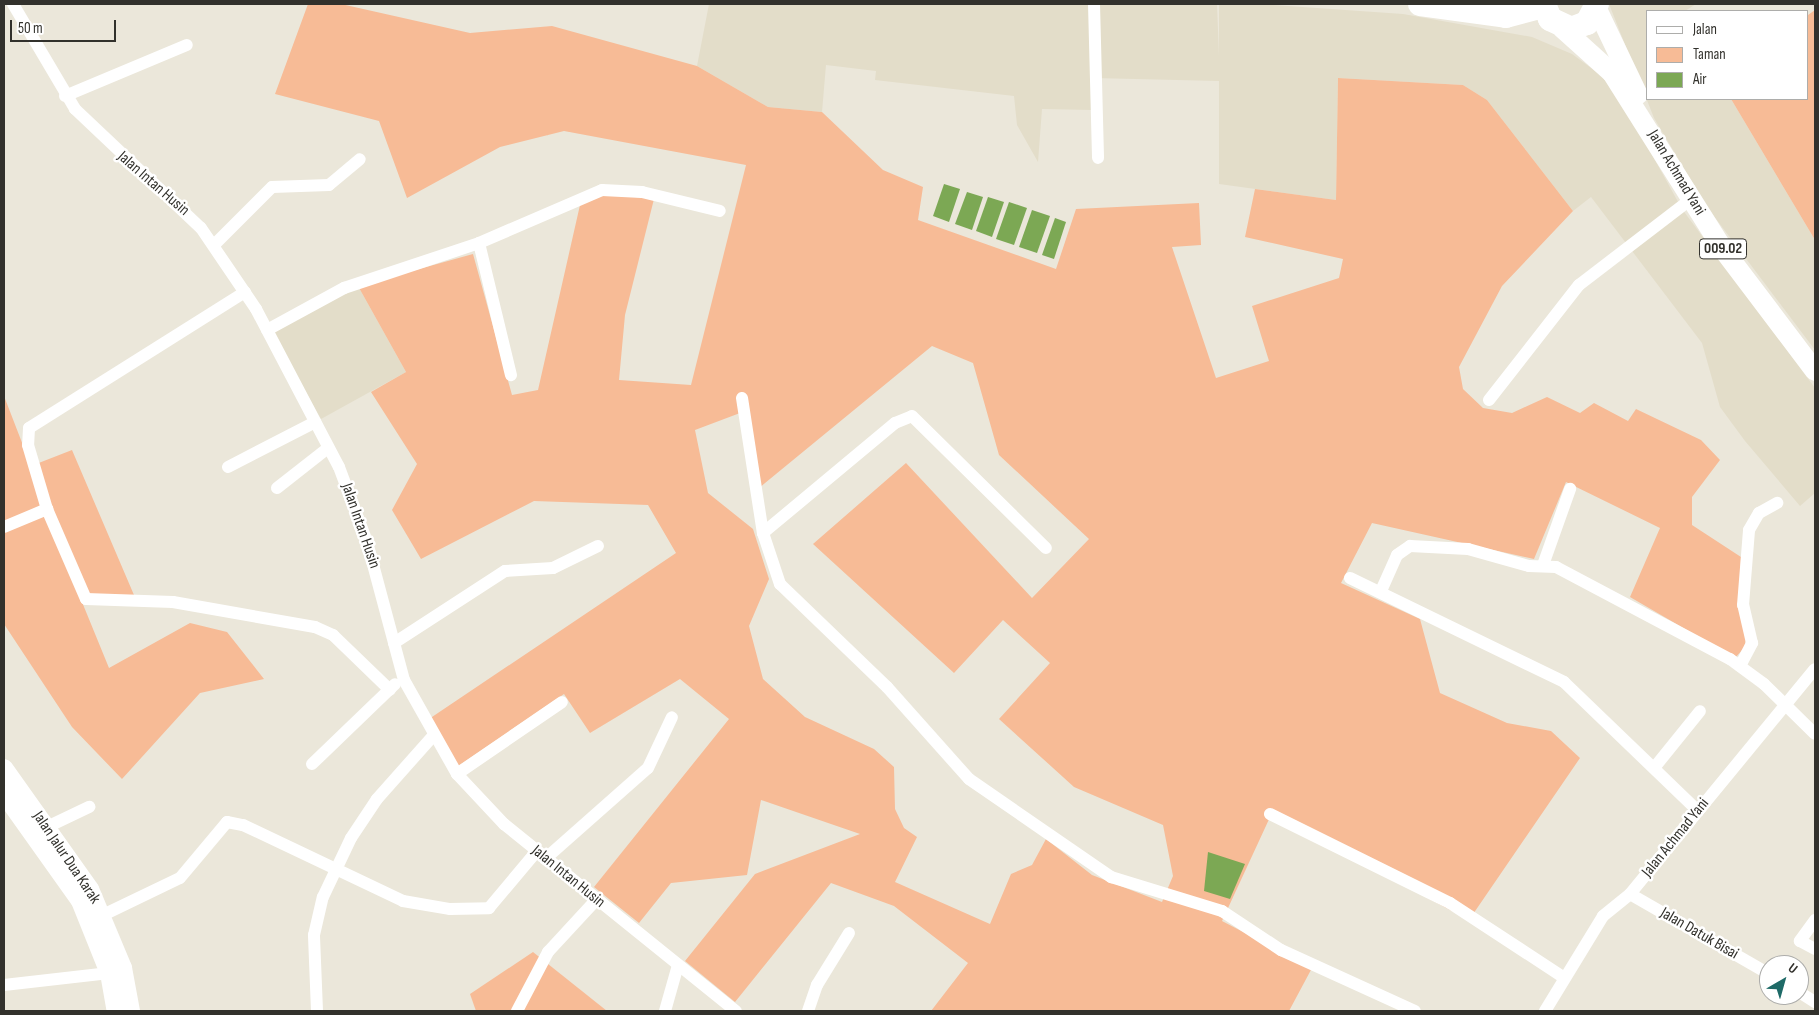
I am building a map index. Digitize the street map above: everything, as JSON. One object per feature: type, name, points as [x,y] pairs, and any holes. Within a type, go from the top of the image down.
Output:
[{"type":"highway","points":[[1420,4],[1506,16],[1544,5],[1550,19],[1562,28],[1580,28],[1597,6]]},
{"type":"main road","name":"Jalan Achmad Yani","points":[[1597,6],[1639,97],[1644,119]]},
{"type":"main road","name":"Jalan Achmad Yani","points":[[1562,28],[1612,73],[1644,119],[1691,199],[1815,371]]},
{"type":"main road","name":"Jalan Jalur Dua Karak","points":[[4,768],[47,827],[103,915],[123,968],[131,1011]]},
{"type":"main road","name":"Jalan Jalur Dua Karak","points":[[4,794],[80,901],[109,973],[116,1011]]},
{"type":"street","name":"Jalan Intan Husin","points":[[13,4],[66,96],[98,135],[183,209],[214,245],[267,330],[328,448],[364,534],[403,677],[433,736],[456,774],[540,855],[736,1011]]},
{"type":"street","points":[[1094,4],[1098,158]]},
{"type":"street","points":[[66,96],[187,45]]},
{"type":"street","points":[[214,245],[272,187],[329,185],[360,159]]},
{"type":"street","points":[[267,330],[344,288],[479,243],[602,190],[642,192],[720,210]]},
{"type":"street","points":[[1489,400],[1578,286],[1691,199]]},
{"type":"street","points":[[479,243],[511,375]]},
{"type":"street","points":[[245,292],[29,428],[28,445],[47,509],[86,599],[173,602],[315,626],[333,635],[390,690]]},
{"type":"street","points":[[742,398],[763,533],[774,573],[788,596],[887,687],[941,750],[989,795],[1064,840],[1111,877],[1222,911],[1282,950],[1416,1011]]},
{"type":"street","points":[[763,533],[895,423],[912,416],[1046,548]]},
{"type":"street","points":[[228,467],[314,422]]},
{"type":"street","points":[[277,488],[328,448]]},
{"type":"street","points":[[1543,564],[1570,489]]},
{"type":"street","points":[[1740,666],[1752,643],[1743,605],[1749,530],[1759,513],[1777,503]]},
{"type":"street","points":[[4,526],[47,509]]},
{"type":"street","points":[[394,643],[505,571],[554,568],[598,546]]},
{"type":"street","points":[[1381,591],[1397,555],[1410,546],[1468,548],[1529,566],[1543,564],[1598,587],[1740,666],[1815,734]]},
{"type":"street","points":[[1350,578],[1381,591],[1564,682],[1698,811]]},
{"type":"street","name":"Jalan Achmad Yani","points":[[1545,1011],[1563,977],[1603,916],[1630,894],[1815,669]]},
{"type":"street","points":[[312,764],[403,677]]},
{"type":"street","points":[[456,774],[562,702]]},
{"type":"street","points":[[1654,768],[1700,711]]},
{"type":"street","points":[[103,915],[180,878],[227,822],[403,901],[478,911],[494,903],[540,855],[648,768],[672,717]]},
{"type":"street","points":[[317,1011],[316,916],[336,871],[377,800],[433,736]]},
{"type":"street","points":[[47,827],[89,807]]},
{"type":"street","points":[[1270,814],[1450,903],[1563,977]]},
{"type":"street","name":"Jalan Datuk Bisai","points":[[1630,894],[1759,968]]},
{"type":"street","points":[[517,1011],[548,952],[596,900]]},
{"type":"street","points":[[1815,920],[1800,941],[1815,949]]},
{"type":"street","points":[[808,1011],[817,985],[849,933]]},
{"type":"street","points":[[665,1011],[678,965]]},
{"type":"street","points":[[4,985],[109,973]]},
{"type":"shaded area","points":[[709,4],[1217,4],[1219,56],[1219,4],[1260,4],[1403,14],[1532,37],[1572,54],[1613,84],[1682,209],[1815,388],[1815,493],[1800,506],[1745,441],[1720,407],[1702,343],[1591,197],[1573,211],[1487,100],[1463,85],[1338,78],[1336,200],[1219,184],[1219,81],[1093,78],[1092,110],[1042,109],[1038,162],[1017,125],[1014,96],[875,80],[876,71],[826,65],[822,112],[768,107],[697,66]]},
{"type":"shaded area","points":[[1609,4],[1696,4],[1687,10],[1646,10],[1646,98]]},
{"type":"shaded area","points":[[1647,100],[1732,100],[1815,240],[1815,350],[1707,207],[1654,118]]},
{"type":"shaded area","points":[[358,286],[406,372],[321,419],[273,333]]},
{"type":"green space","points":[[308,4],[341,4],[470,33],[552,26],[697,66],[768,107],[822,112],[883,170],[923,187],[918,220],[1056,269],[1076,209],[1199,203],[1201,245],[1172,247],[1216,378],[1269,361],[1252,306],[1339,278],[1343,259],[1245,237],[1255,189],[1336,200],[1338,78],[1463,85],[1487,100],[1573,211],[1502,286],[1459,367],[1463,389],[1483,408],[1512,413],[1547,397],[1580,413],[1594,403],[1628,421],[1636,409],[1701,440],[1720,460],[1692,497],[1692,525],[1741,557],[1739,611],[1748,631],[1744,648],[1735,658],[1630,597],[1660,528],[1566,482],[1534,559],[1372,523],[1341,583],[1420,619],[1440,693],[1507,723],[1551,731],[1580,758],[1469,920],[1271,815],[1222,921],[1312,968],[1289,1011],[931,1011],[968,963],[894,906],[831,883],[735,1002],[685,961],[755,874],[860,834],[761,800],[747,875],[671,883],[639,923],[594,887],[729,719],[680,679],[590,733],[564,694],[458,766],[429,719],[676,553],[648,505],[534,501],[421,559],[392,510],[417,464],[371,392],[406,372],[358,286],[473,254],[512,395],[538,390],[580,205],[606,194],[654,199],[625,315],[619,380],[691,385],[746,165],[564,131],[500,147],[407,198],[379,121],[275,94]],"holes":[[[932,346],[973,363],[999,455],[1089,539],[1032,598],[906,463],[813,544],[954,673],[1003,620],[1050,663],[999,719],[1074,787],[1163,825],[1173,876],[1162,902],[1092,875],[1046,839],[1032,865],[1011,874],[990,924],[895,882],[917,837],[904,828],[895,809],[894,767],[874,749],[805,717],[763,679],[749,626],[769,579],[753,529],[708,493],[695,430],[748,410],[759,488]]]},
{"type":"green space","points":[[1815,10],[1815,240],[1732,100],[1809,100],[1809,14]]},
{"type":"green space","points":[[4,396],[31,466],[72,450],[137,602],[82,602],[109,668],[190,623],[227,632],[264,679],[200,693],[122,779],[72,727],[4,624]]},
{"type":"green space","points":[[533,952],[607,1011],[476,1011],[470,994]]},
{"type":"water","points":[[944,184],[960,189],[949,222],[933,216]]},
{"type":"water","points":[[967,192],[983,197],[972,230],[955,224]]},
{"type":"water","points":[[988,197],[1004,202],[992,237],[976,231]]},
{"type":"water","points":[[1009,202],[1027,208],[1014,245],[996,239]]},
{"type":"water","points":[[1032,210],[1050,216],[1037,253],[1019,247]]},
{"type":"water","points":[[1055,218],[1066,222],[1054,259],[1042,255]]},
{"type":"water","points":[[1208,852],[1245,864],[1230,899],[1204,891]]}]
